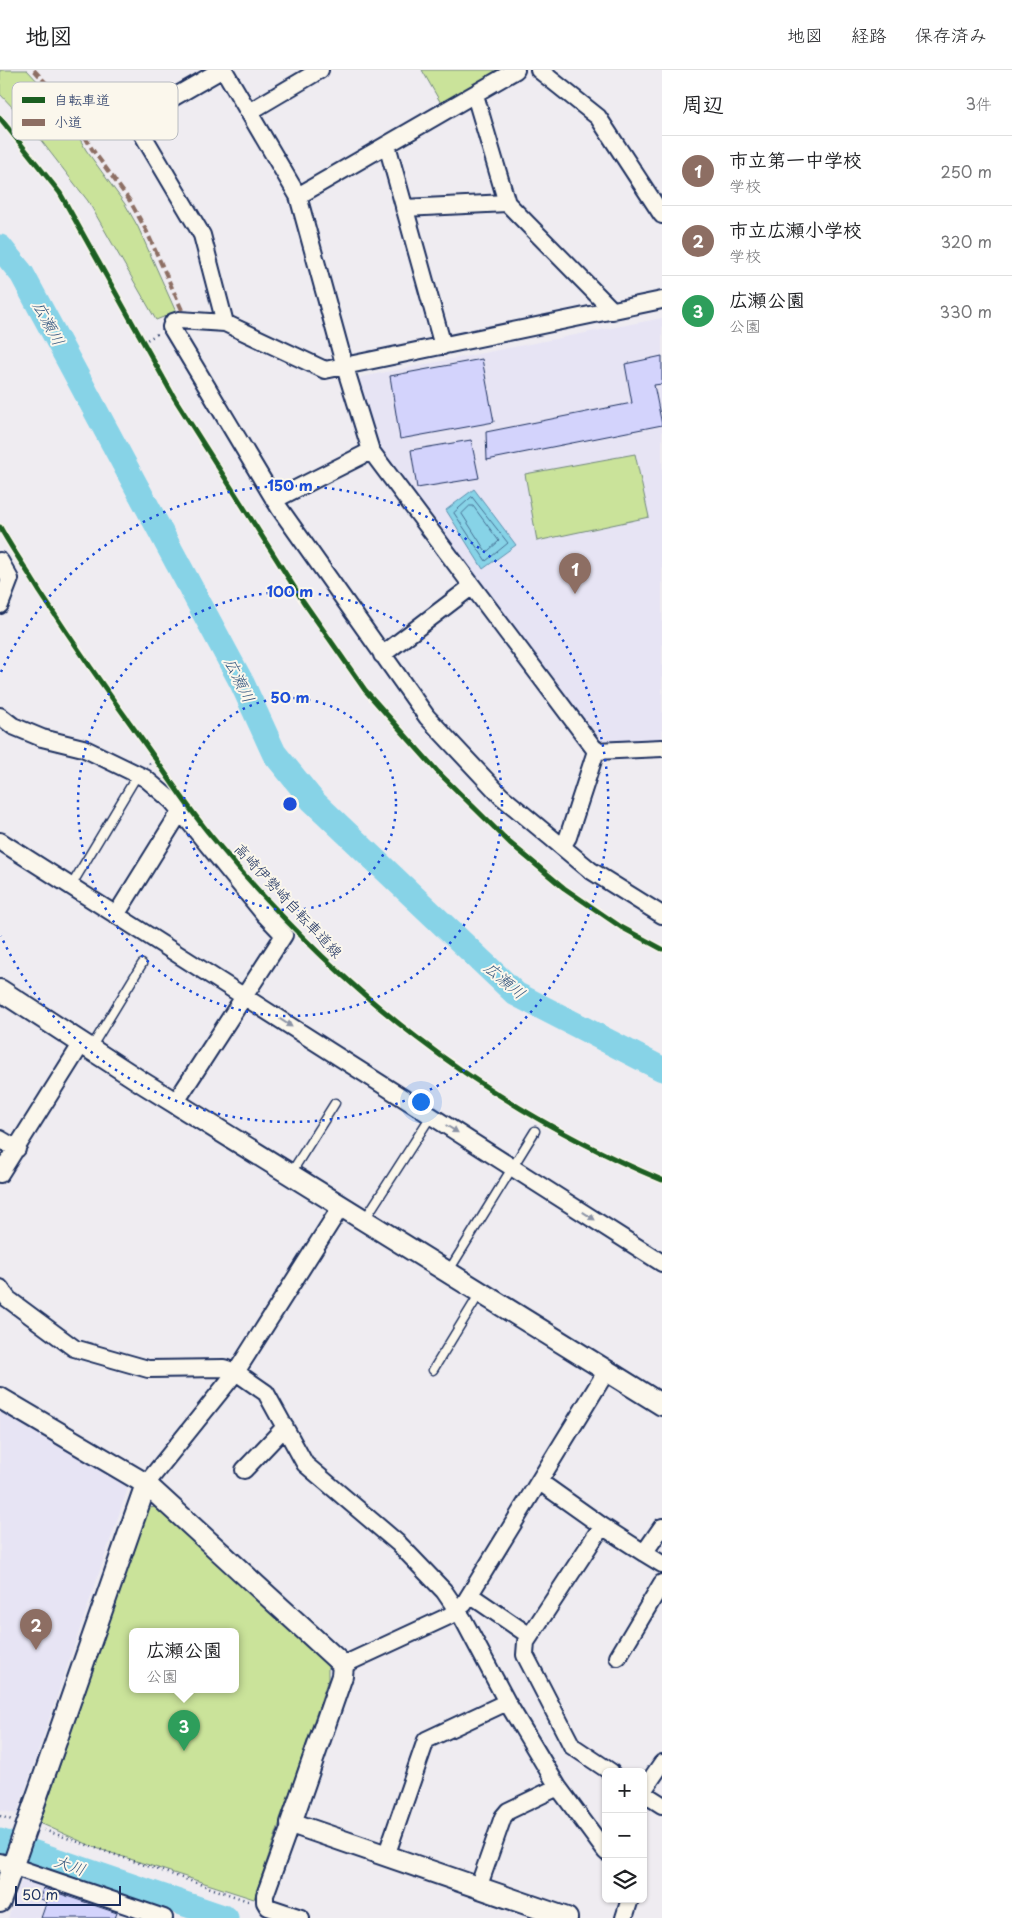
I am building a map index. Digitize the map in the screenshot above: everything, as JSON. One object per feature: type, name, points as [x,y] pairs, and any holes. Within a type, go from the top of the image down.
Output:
[{"type":"street","points":[[178,95],[222,70],[249,112],[298,196],[345,367],[371,451],[471,587],[596,751]]},
{"type":"street","points":[[249,112],[320,70]]},
{"type":"street","points":[[298,196],[516,70]]},
{"type":"street","points":[[539,70],[598,117],[662,215]]},
{"type":"street","points":[[475,95],[507,203],[613,311]]},
{"type":"street","points":[[146,140],[202,235],[225,323]]},
{"type":"street","points":[[387,145],[443,346]]},
{"type":"street","points":[[404,208],[507,203]]},
{"type":"street","points":[[662,300],[325,370],[225,323],[179,320],[174,322],[171,327],[274,500],[427,717],[490,786],[562,846],[617,888],[662,915]]},
{"type":"street","points":[[274,500],[371,451]]},
{"type":"street","points":[[0,562],[10,579],[0,606]]},
{"type":"street","points":[[382,655],[471,587]]},
{"type":"street","points":[[0,716],[13,726],[42,738],[83,748],[138,774],[172,801],[284,935],[175,1103]]},
{"type":"street","points":[[596,751],[662,748]]},
{"type":"street","points":[[562,846],[568,837],[596,751]]},
{"type":"street","points":[[116,915],[180,812]]},
{"type":"street","points":[[0,841],[662,1263]]},
{"type":"street","points":[[0,990],[175,1103],[342,1205],[606,1372],[660,1399]]},
{"type":"street","points":[[0,1174],[86,1046]]},
{"type":"street","points":[[0,1139],[16,1148]]},
{"type":"street","points":[[0,1902],[9,1863],[26,1826],[146,1484],[236,1372],[342,1205]]},
{"type":"street","points":[[3,1300],[74,1348],[148,1369],[224,1368],[236,1372],[266,1393],[305,1464],[399,1544],[444,1591],[558,1787],[602,1847]]},
{"type":"street","points":[[342,1665],[457,1611],[470,1595],[606,1372]]},
{"type":"street","points":[[0,1398],[146,1484],[342,1665],[342,1676],[265,1902],[268,1907],[301,1918]]},
{"type":"street","points":[[244,1470],[285,1427]]},
{"type":"street","points":[[540,1482],[602,1526],[662,1564]]},
{"type":"street","points":[[602,1526],[526,1642],[525,1655],[572,1746],[605,1768]]},
{"type":"street","points":[[644,1553],[662,1527]]},
{"type":"street","points":[[618,1657],[662,1583]]},
{"type":"street","points":[[470,1595],[530,1636]]},
{"type":"street","points":[[386,1856],[426,1740],[507,1702]]},
{"type":"street","points":[[647,1786],[662,1763]]},
{"type":"street","points":[[478,1888],[502,1817],[508,1811],[558,1787]]},
{"type":"street","points":[[647,1795],[662,1805]]},
{"type":"street","points":[[291,1823],[567,1918]]},
{"type":"street","points":[[9,1863],[164,1918]]},
{"type":"street","points":[[624,1918],[629,1903]]},
{"type":"lane","points":[[70,887],[138,774]]},
{"type":"lane","points":[[86,1046],[142,964]]},
{"type":"lane","points":[[291,1174],[335,1103]]},
{"type":"lane","points":[[364,1220],[431,1116]]},
{"type":"lane","points":[[448,1272],[535,1131]]},
{"type":"lane","points":[[433,1370],[480,1293]]},
{"type":"path","points":[[143,342],[163,331]]},
{"type":"path","points":[[138,334],[147,350]]},
{"type":"path","points":[[151,752],[161,767]]},
{"type":"path","points":[[26,1826],[251,1903],[265,1902]]},
{"type":"shaded area","points":[[662,318],[662,741],[602,744],[375,447],[357,382],[361,377]]},
{"type":"shaded area","points":[[0,1411],[126,1482],[127,1491],[17,1814],[0,1810]]},
{"type":"shaded area","points":[[28,1880],[121,1911],[118,1918],[8,1918],[21,1882]]},
{"type":"green space","points":[[0,70],[27,70],[38,82],[12,82],[12,107],[0,94]]},
{"type":"green space","points":[[422,70],[503,70],[442,105]]},
{"type":"green space","points":[[41,140],[80,140],[125,204],[138,227],[176,312],[156,320],[88,201]]},
{"type":"green space","points":[[635,454],[649,517],[537,541],[525,474]]},
{"type":"green space","points":[[158,1507],[328,1666],[328,1679],[254,1899],[96,1848],[40,1823],[148,1508]]},
{"type":"water","points":[[474,489],[516,545],[483,569],[446,510]]},
{"type":"building","points":[[662,356],[662,384],[654,385],[662,425],[487,460],[486,432],[632,403],[625,364]]},
{"type":"building","points":[[482,359],[494,422],[400,439],[390,376]]},
{"type":"building","points":[[471,440],[479,478],[417,488],[411,450]]},
{"type":"building","points":[[43,1888],[117,1913],[115,1918],[41,1918],[47,1901],[40,1899]]},
{"type":"waterway","name":"広瀬川","points":[[0,247],[22,274],[242,683],[274,753],[313,801],[516,994],[662,1069]]},
{"type":"waterway","name":"大川","points":[[0,1841],[226,1918]]},
{"type":"marked path","points":[[34,70],[45,82]]},
{"type":"marked path","points":[[87,140],[130,201],[147,232],[182,310]]},
{"type":"cycle path","points":[[0,118],[12,133]]},
{"type":"cycle path","points":[[18,140],[60,193],[175,399],[303,601],[365,690],[437,771],[510,843],[564,888],[621,927],[662,949]]},
{"type":"cycle path","name":"高崎伊勢崎自転車道線","points":[[0,527],[76,647],[193,813],[260,892],[310,944],[362,992],[416,1037],[473,1078],[533,1116],[596,1150],[662,1180]]},
{"type":"place","name":"市立第一中学校","points":[[575,594]]},
{"type":"place","name":"市立広瀬小学校","points":[[36,1650]]},
{"type":"place","name":"広瀬公園","points":[[184,1751]]}]
